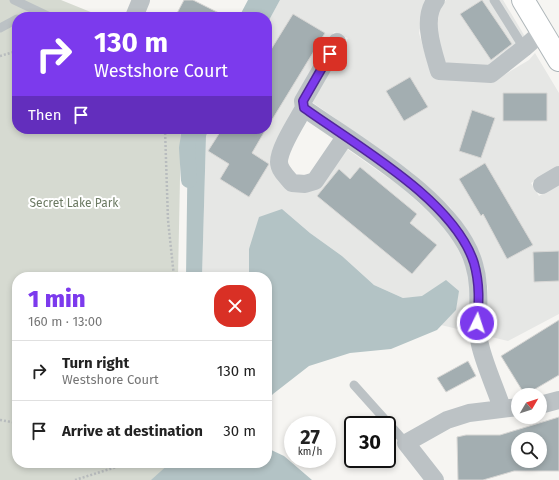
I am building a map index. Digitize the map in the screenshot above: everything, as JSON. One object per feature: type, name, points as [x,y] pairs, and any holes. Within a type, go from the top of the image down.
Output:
[{"type":"main road","points":[[523,0],[559,60]]},
{"type":"street","points":[[136,12],[142,0]]},
{"type":"street","points":[[436,0],[432,4],[428,34],[439,71],[491,74],[542,32]]},
{"type":"street","points":[[337,42],[303,101],[304,108],[283,149],[279,162],[283,172],[292,183],[305,184],[315,181],[345,137]]},
{"type":"street","points":[[304,108],[406,179],[443,212],[460,234],[474,263],[480,289],[477,323],[479,342],[510,407],[469,413],[447,420],[406,443],[435,480]]},
{"type":"street","points":[[542,185],[559,175]]},
{"type":"street","points":[[547,403],[559,400]]},
{"type":"lane","points":[[14,0],[39,12]]},
{"type":"lane","points":[[494,0],[524,48]]},
{"type":"lane","points":[[31,12],[35,10]]},
{"type":"lane","points":[[0,28],[12,22]]},
{"type":"lane","points":[[354,385],[406,443]]},
{"type":"path","points":[[0,56],[12,52]]},
{"type":"path","points":[[165,134],[168,220],[173,272]]},
{"type":"path","points":[[0,420],[12,423]]},
{"type":"path","points":[[75,480],[112,468]]},
{"type":"shaded area","points":[[248,0],[280,0],[272,15],[272,12],[242,12]]},
{"type":"shaded area","points":[[280,0],[426,0],[419,33],[431,74],[494,81],[529,60],[535,53],[559,93],[559,166],[531,183],[539,196],[559,184],[559,314],[508,341],[487,336],[485,322],[488,289],[482,260],[467,230],[450,207],[411,172],[312,102],[348,38],[334,32],[296,97],[295,108],[271,165],[321,186],[347,149],[400,186],[436,218],[453,239],[466,266],[471,290],[470,332],[441,325],[456,310],[422,297],[403,298],[374,285],[342,256],[310,233],[282,209],[249,249],[249,272],[202,272],[206,136],[207,134],[272,134],[272,15]]},
{"type":"shaded area","points":[[446,0],[503,0],[527,40],[489,66],[445,63],[436,32],[440,7]]},
{"type":"shaded area","points":[[188,134],[207,134],[202,272],[186,272]]},
{"type":"shaded area","points":[[282,209],[310,233],[342,256],[374,285],[403,298],[422,296],[446,280],[459,291],[456,310],[437,330],[391,349],[350,353],[309,366],[272,395],[272,272],[249,272],[249,249],[259,217]]},
{"type":"shaded area","points":[[272,450],[284,456],[284,468],[298,468],[312,480],[151,480],[164,468],[272,468]]},
{"type":"green space","name":"Secret Lake Park","points":[[0,0],[61,0],[91,12],[12,12],[12,134],[181,134],[178,272],[12,272],[12,468],[167,468],[152,480],[0,480]]},
{"type":"building","points":[[184,0],[193,0],[217,12],[178,12]]},
{"type":"building","points":[[482,0],[512,44],[491,60],[460,14]]},
{"type":"building","points":[[293,14],[325,33],[272,120],[272,48]]},
{"type":"building","points":[[410,77],[428,107],[404,121],[386,91]]},
{"type":"building","points":[[503,93],[547,93],[547,121],[503,121]]},
{"type":"building","points":[[472,110],[495,118],[481,158],[459,151]]},
{"type":"building","points":[[219,134],[263,134],[252,153],[269,164],[249,197],[220,179],[229,164],[208,151]]},
{"type":"building","points":[[485,163],[533,245],[507,259],[483,214],[481,216],[459,179]]},
{"type":"building","points":[[360,167],[417,214],[410,223],[437,245],[412,274],[317,196],[339,169],[350,179]]},
{"type":"building","points":[[559,251],[559,281],[534,282],[533,252]]},
{"type":"building","points":[[559,320],[559,375],[537,388],[521,388],[501,356]]},
{"type":"building","points":[[468,361],[476,376],[446,392],[437,378]]},
{"type":"building","points":[[559,417],[559,471],[514,471],[483,480],[458,480],[457,437],[466,435],[500,435],[536,424],[547,424],[547,421]]},
{"type":"waterway","points":[[189,134],[187,148],[189,180]]},
{"type":"route","points":[[330,54],[303,101],[304,108],[406,179],[443,212],[460,234],[474,263],[480,289],[477,323]]}]
